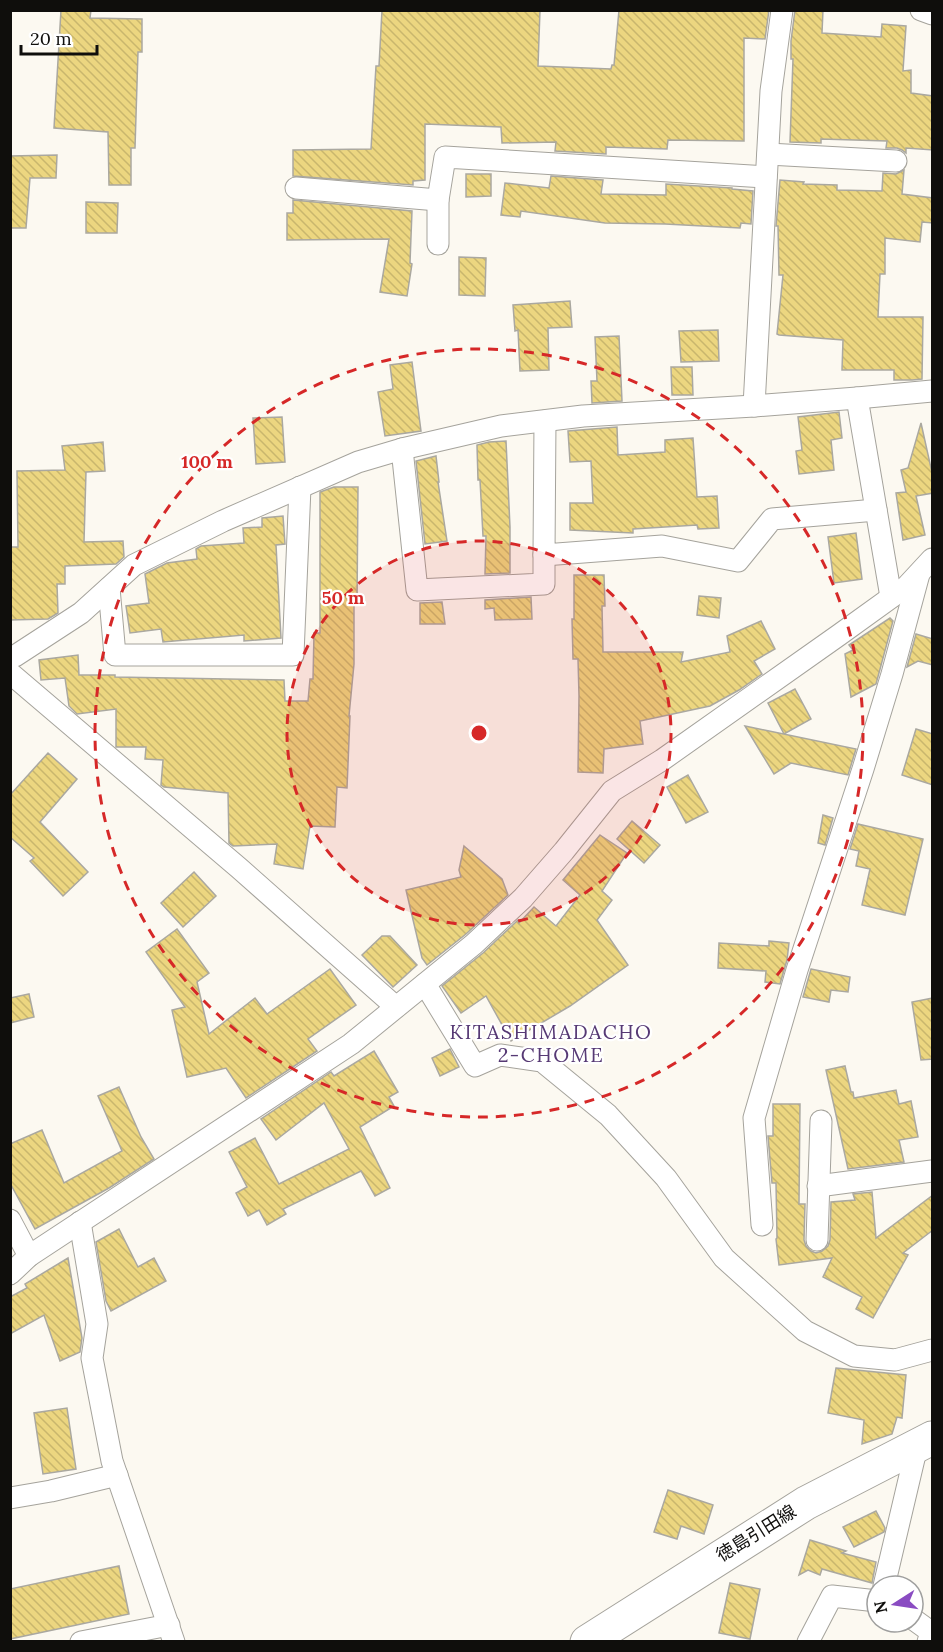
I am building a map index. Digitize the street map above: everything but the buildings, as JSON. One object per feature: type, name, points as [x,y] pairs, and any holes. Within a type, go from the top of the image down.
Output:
[{"type":"main road","name":"徳島引田線","points":[[587,1641],[806,1503],[925,1442]]},
{"type":"street","points":[[754,406],[771,91],[782,10]]},
{"type":"street","points":[[921,10],[933,14]]},
{"type":"street","points":[[768,154],[896,161]]},
{"type":"street","points":[[438,244],[438,200],[445,157],[766,177]]},
{"type":"street","points":[[296,188],[438,200]]},
{"type":"street","points":[[10,656],[15,656],[81,613],[134,565],[223,521],[300,487],[358,462],[402,449],[501,426],[583,416],[754,406],[933,391]]},
{"type":"street","points":[[857,398],[891,597]]},
{"type":"street","points":[[402,449],[417,590],[544,584],[545,421]]},
{"type":"street","points":[[109,588],[115,655],[293,655],[300,487]]},
{"type":"street","points":[[544,555],[662,546],[738,561],[772,519],[876,510]]},
{"type":"street","points":[[10,1274],[29,1256],[351,1044],[474,944],[523,898],[612,790],[672,753],[891,597],[926,566]]},
{"type":"street","points":[[762,1225],[754,1118],[797,970],[926,566]]},
{"type":"street","points":[[10,673],[239,868],[396,1007]]},
{"type":"street","points":[[425,984],[475,1066],[500,1055],[542,1061],[608,1114],[666,1178],[724,1258],[805,1331],[854,1356],[895,1360],[933,1350]]},
{"type":"street","points":[[817,1240],[821,1121]]},
{"type":"street","points":[[818,1186],[933,1171]]},
{"type":"street","points":[[10,1220],[29,1256]]},
{"type":"street","points":[[80,1222],[97,1324],[92,1358],[112,1461],[171,1633],[81,1641]]},
{"type":"street","points":[[887,1574],[925,1442]]},
{"type":"street","points":[[10,1498],[117,1475]]},
{"type":"street","points":[[808,1641],[832,1596],[865,1600]]},
{"type":"street","points":[[925,1628],[931,1632],[928,1641]]},
{"type":"district","name":"KITASHIMADACHO 2-CHOME","points":[[551,1042]]}]
